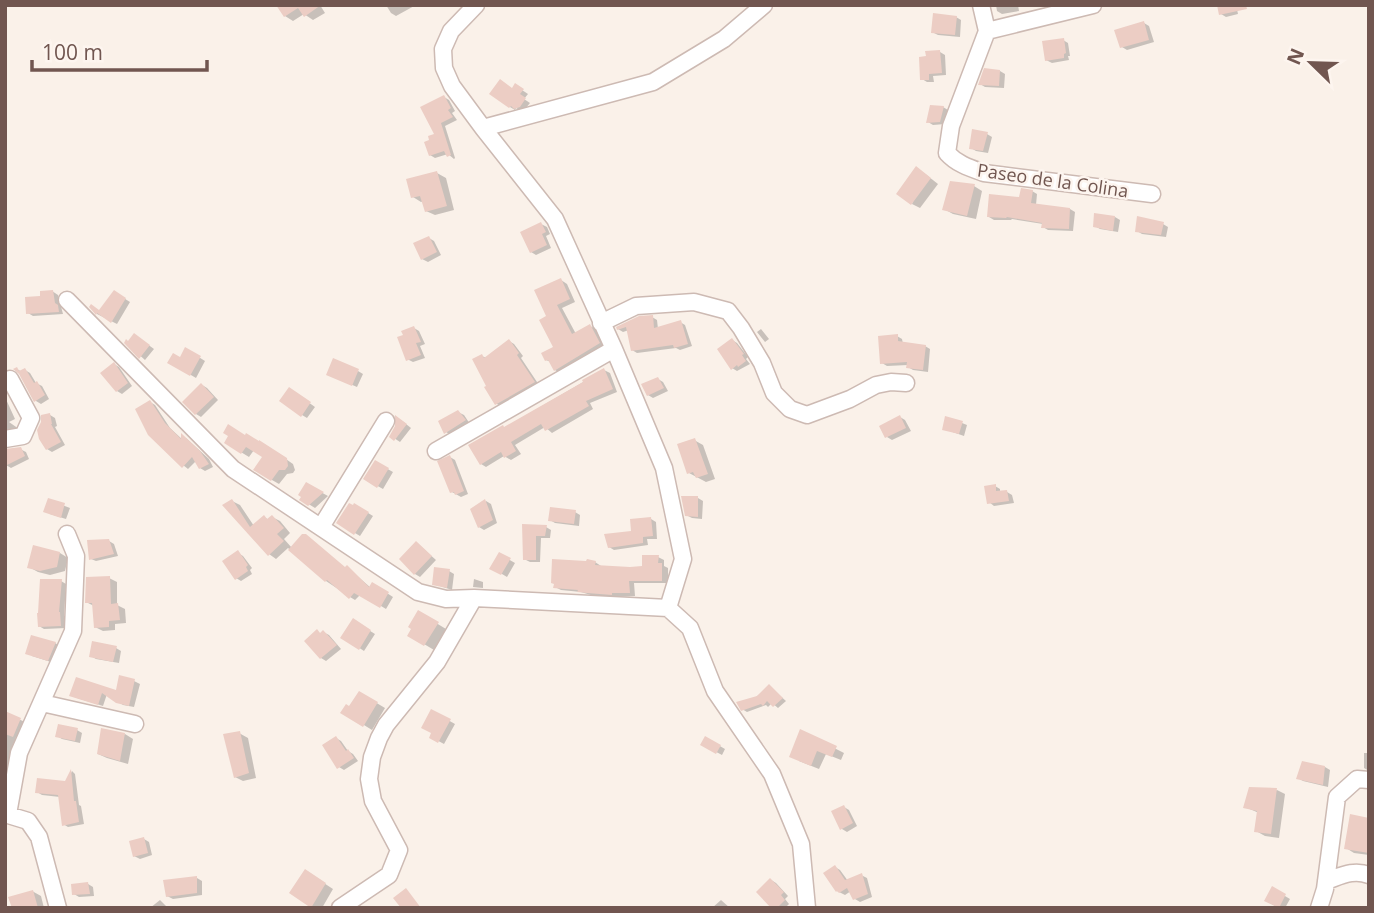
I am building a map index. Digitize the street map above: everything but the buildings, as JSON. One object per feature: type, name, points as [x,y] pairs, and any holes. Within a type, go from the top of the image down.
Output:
[{"type":"street","points":[[476,5],[451,31],[443,49],[444,68],[452,86],[555,219],[664,468],[683,559],[668,608]]},
{"type":"street","points":[[483,128],[653,82],[724,39],[764,5]]},
{"type":"street","points":[[981,5],[987,31],[1093,5]]},
{"type":"street","name":"Paseo de la Colina","points":[[987,31],[951,126],[947,153],[953,159],[984,173],[1152,194]]},
{"type":"street","points":[[67,300],[233,470],[418,592],[446,600],[474,598],[668,608],[690,628],[715,691],[772,774],[801,844],[807,908]]},
{"type":"street","points":[[601,323],[636,306],[694,302],[728,311],[762,363],[774,393],[790,409],[807,415],[876,385],[906,383]]},
{"type":"street","points":[[436,451],[614,349]]},
{"type":"street","points":[[5,439],[23,436],[31,418],[10,379]]},
{"type":"street","points":[[321,527],[386,421]]},
{"type":"street","points":[[58,908],[39,836],[28,821],[7,814],[19,753],[73,631],[76,556],[67,534]]},
{"type":"street","points":[[340,908],[389,875],[399,849],[373,801],[369,779],[372,757],[387,724],[437,662],[474,598]]},
{"type":"street","points":[[42,703],[135,724]]},
{"type":"street","points":[[1319,908],[1326,881],[1337,797],[1357,779],[1369,780]]},
{"type":"street","points":[[1326,881],[1348,873],[1360,872],[1369,875]]}]
